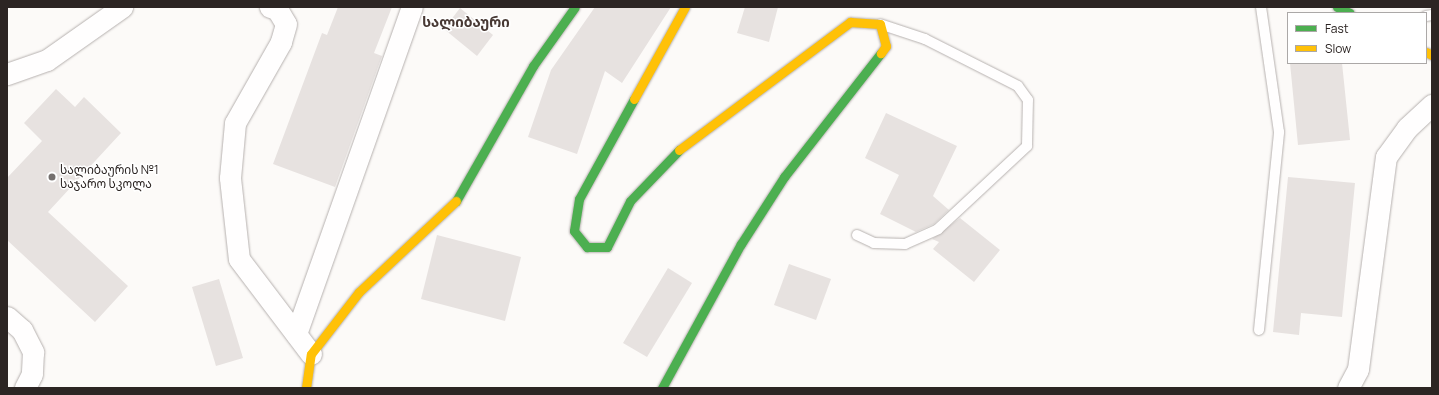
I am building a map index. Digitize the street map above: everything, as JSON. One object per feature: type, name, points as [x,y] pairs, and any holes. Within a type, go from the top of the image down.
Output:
[{"type":"street","points":[[7,74],[47,60],[122,7]]},
{"type":"street","points":[[270,7],[277,9],[286,24],[281,42],[235,123],[230,178],[239,259],[311,354]]},
{"type":"street","points":[[296,334],[412,7]]},
{"type":"street","points":[[306,388],[311,354],[359,292],[462,195],[533,66],[575,7]]},
{"type":"street","points":[[662,388],[741,244],[772,196],[886,46],[886,35],[880,24],[850,22],[671,156],[630,201],[607,247],[587,247],[574,231],[580,199],[685,7]]},
{"type":"street","points":[[1337,7],[1348,12]]},
{"type":"street","points":[[1348,388],[1358,369],[1386,157],[1407,128],[1432,105]]},
{"type":"street","points":[[7,317],[22,330],[33,352],[32,374],[25,388]]},
{"type":"lane","points":[[1259,330],[1279,132],[1261,7]]},
{"type":"lane","points":[[857,235],[874,243],[905,244],[938,229],[1027,146],[1028,100],[1018,86],[925,39],[880,24]]},
{"type":"building","points":[[338,7],[392,7],[374,53],[382,56],[335,187],[273,164],[322,33],[327,35]]},
{"type":"building","points":[[595,7],[671,7],[622,83],[605,71],[577,154],[528,137],[551,70]]},
{"type":"building","points":[[745,7],[778,7],[769,42],[737,33]]},
{"type":"building","points":[[460,8],[493,35],[477,56],[444,29]]},
{"type":"building","points":[[1290,64],[1342,64],[1350,140],[1298,145]]},
{"type":"building","points":[[56,89],[75,107],[84,97],[121,133],[48,212],[128,286],[95,322],[7,240],[7,178],[42,141],[24,123]]},
{"type":"building","points":[[886,113],[957,146],[933,196],[949,210],[934,224],[916,232],[880,214],[899,175],[865,158]]},
{"type":"building","points":[[1288,177],[1355,183],[1342,317],[1301,313],[1299,335],[1273,332]]},
{"type":"building","points":[[960,218],[1000,250],[974,282],[933,249],[939,242],[932,239]]},
{"type":"building","points":[[437,235],[521,257],[505,321],[421,299]]},
{"type":"building","points":[[789,264],[831,279],[816,320],[774,305]]},
{"type":"building","points":[[668,268],[692,283],[647,357],[623,343]]},
{"type":"building","points":[[219,279],[243,358],[216,366],[192,287]]},
{"type":"traffic: fast","points":[[456,201],[533,66],[575,7]]},
{"type":"traffic: fast","points":[[1337,7],[1348,12]]},
{"type":"traffic: fast","points":[[662,388],[741,244],[784,177],[881,53]]},
{"type":"traffic: fast","points":[[634,99],[579,199],[574,231],[587,247],[607,247],[630,201],[679,150]]},
{"type":"traffic: slow","points":[[634,99],[685,7]]},
{"type":"traffic: slow","points":[[679,150],[850,22],[880,24],[886,46],[881,53]]},
{"type":"traffic: slow","points":[[1427,52],[1432,55]]},
{"type":"traffic: slow","points":[[306,388],[311,354],[359,292],[456,201]]},
{"type":"place","name":"სალიბაურის №1 საჯარო სკოლა","points":[[52,177]]},
{"type":"district","name":"სალიბაური","points":[[466,22]]}]
